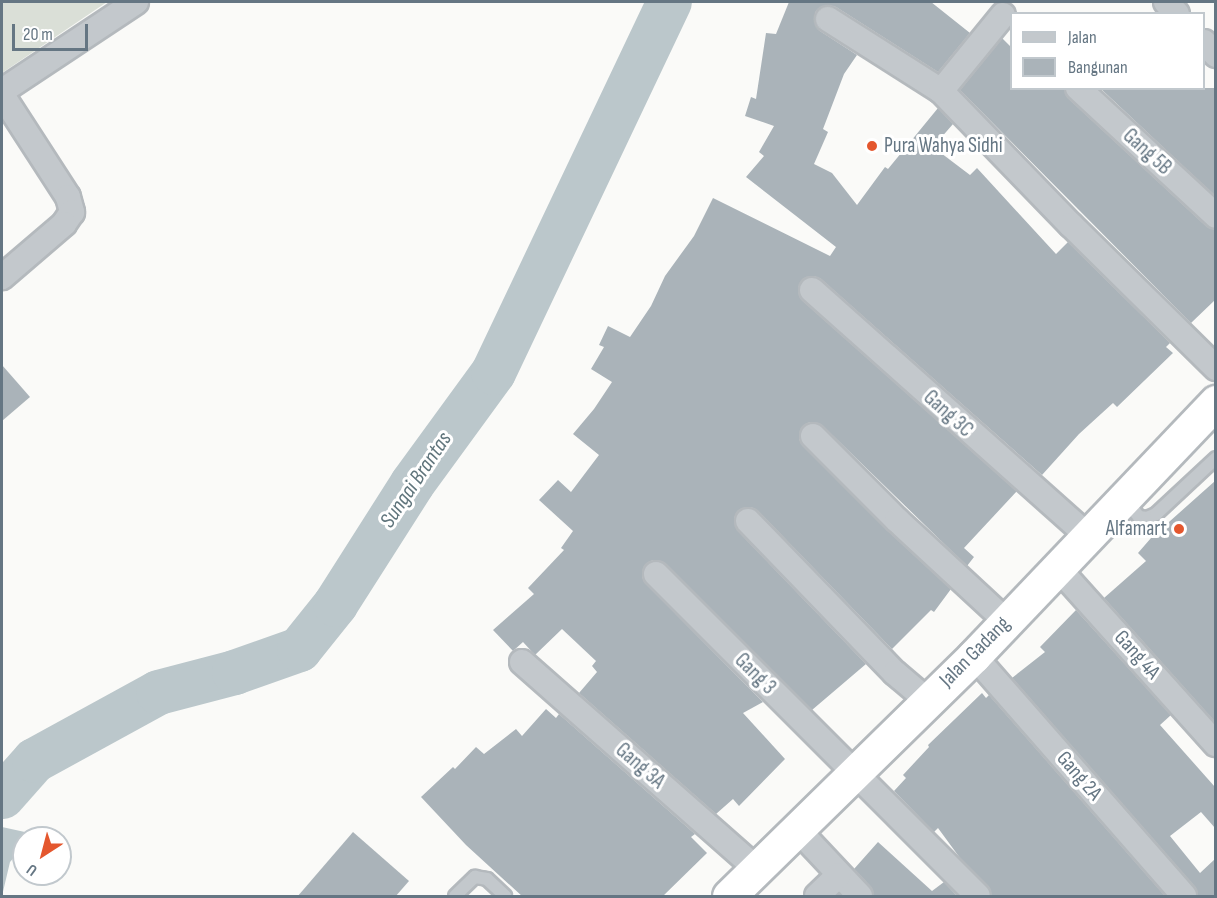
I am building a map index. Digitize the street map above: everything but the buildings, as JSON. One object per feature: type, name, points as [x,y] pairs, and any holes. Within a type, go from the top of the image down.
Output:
[{"type":"highway","name":"Jalan Gadang","points":[[729,897],[974,656],[1215,402]]},
{"type":"street","points":[[2,277],[64,224],[72,212],[68,197],[2,93],[136,2]]},
{"type":"street","points":[[941,91],[1001,14]]},
{"type":"street","points":[[828,19],[941,91],[1063,217],[1215,368]]},
{"type":"street","name":"Gang 5B","points":[[1080,90],[1215,216]]},
{"type":"street","name":"Gang 3C","points":[[812,290],[969,433],[1087,535]]},
{"type":"street","points":[[813,435],[897,520],[1006,621]]},
{"type":"street","points":[[748,521],[895,673],[927,700]]},
{"type":"street","name":"Gang 4A","points":[[1058,567],[1215,744]]},
{"type":"street","name":"Gang 3","points":[[656,574],[978,897]]},
{"type":"street","name":"Gang 2A","points":[[974,656],[1184,897]]},
{"type":"street","name":"Gang 3A","points":[[522,662],[757,869]]},
{"type":"street","points":[[797,828],[860,897]]},
{"type":"street","points":[[817,897],[839,875]]},
{"type":"lane","points":[[1125,498],[1139,517],[1147,518],[1156,514],[1215,458]]},
{"type":"lane","points":[[455,897],[475,877],[487,879],[505,897]]},
{"type":"shaded area","points":[[2,2],[107,2],[2,73]]},
{"type":"shaded area","points":[[2,827],[12,829],[12,860],[2,896]]},
{"type":"waterway","name":"Sungai Brantas","points":[[2,796],[34,760],[158,692],[234,672],[299,649],[335,604],[412,483],[493,372],[669,2]]},
{"type":"place","name":"Pura Wahya Sidhi","points":[[872,146]]},
{"type":"place","name":"Alfamart","points":[[1179,529]]}]
